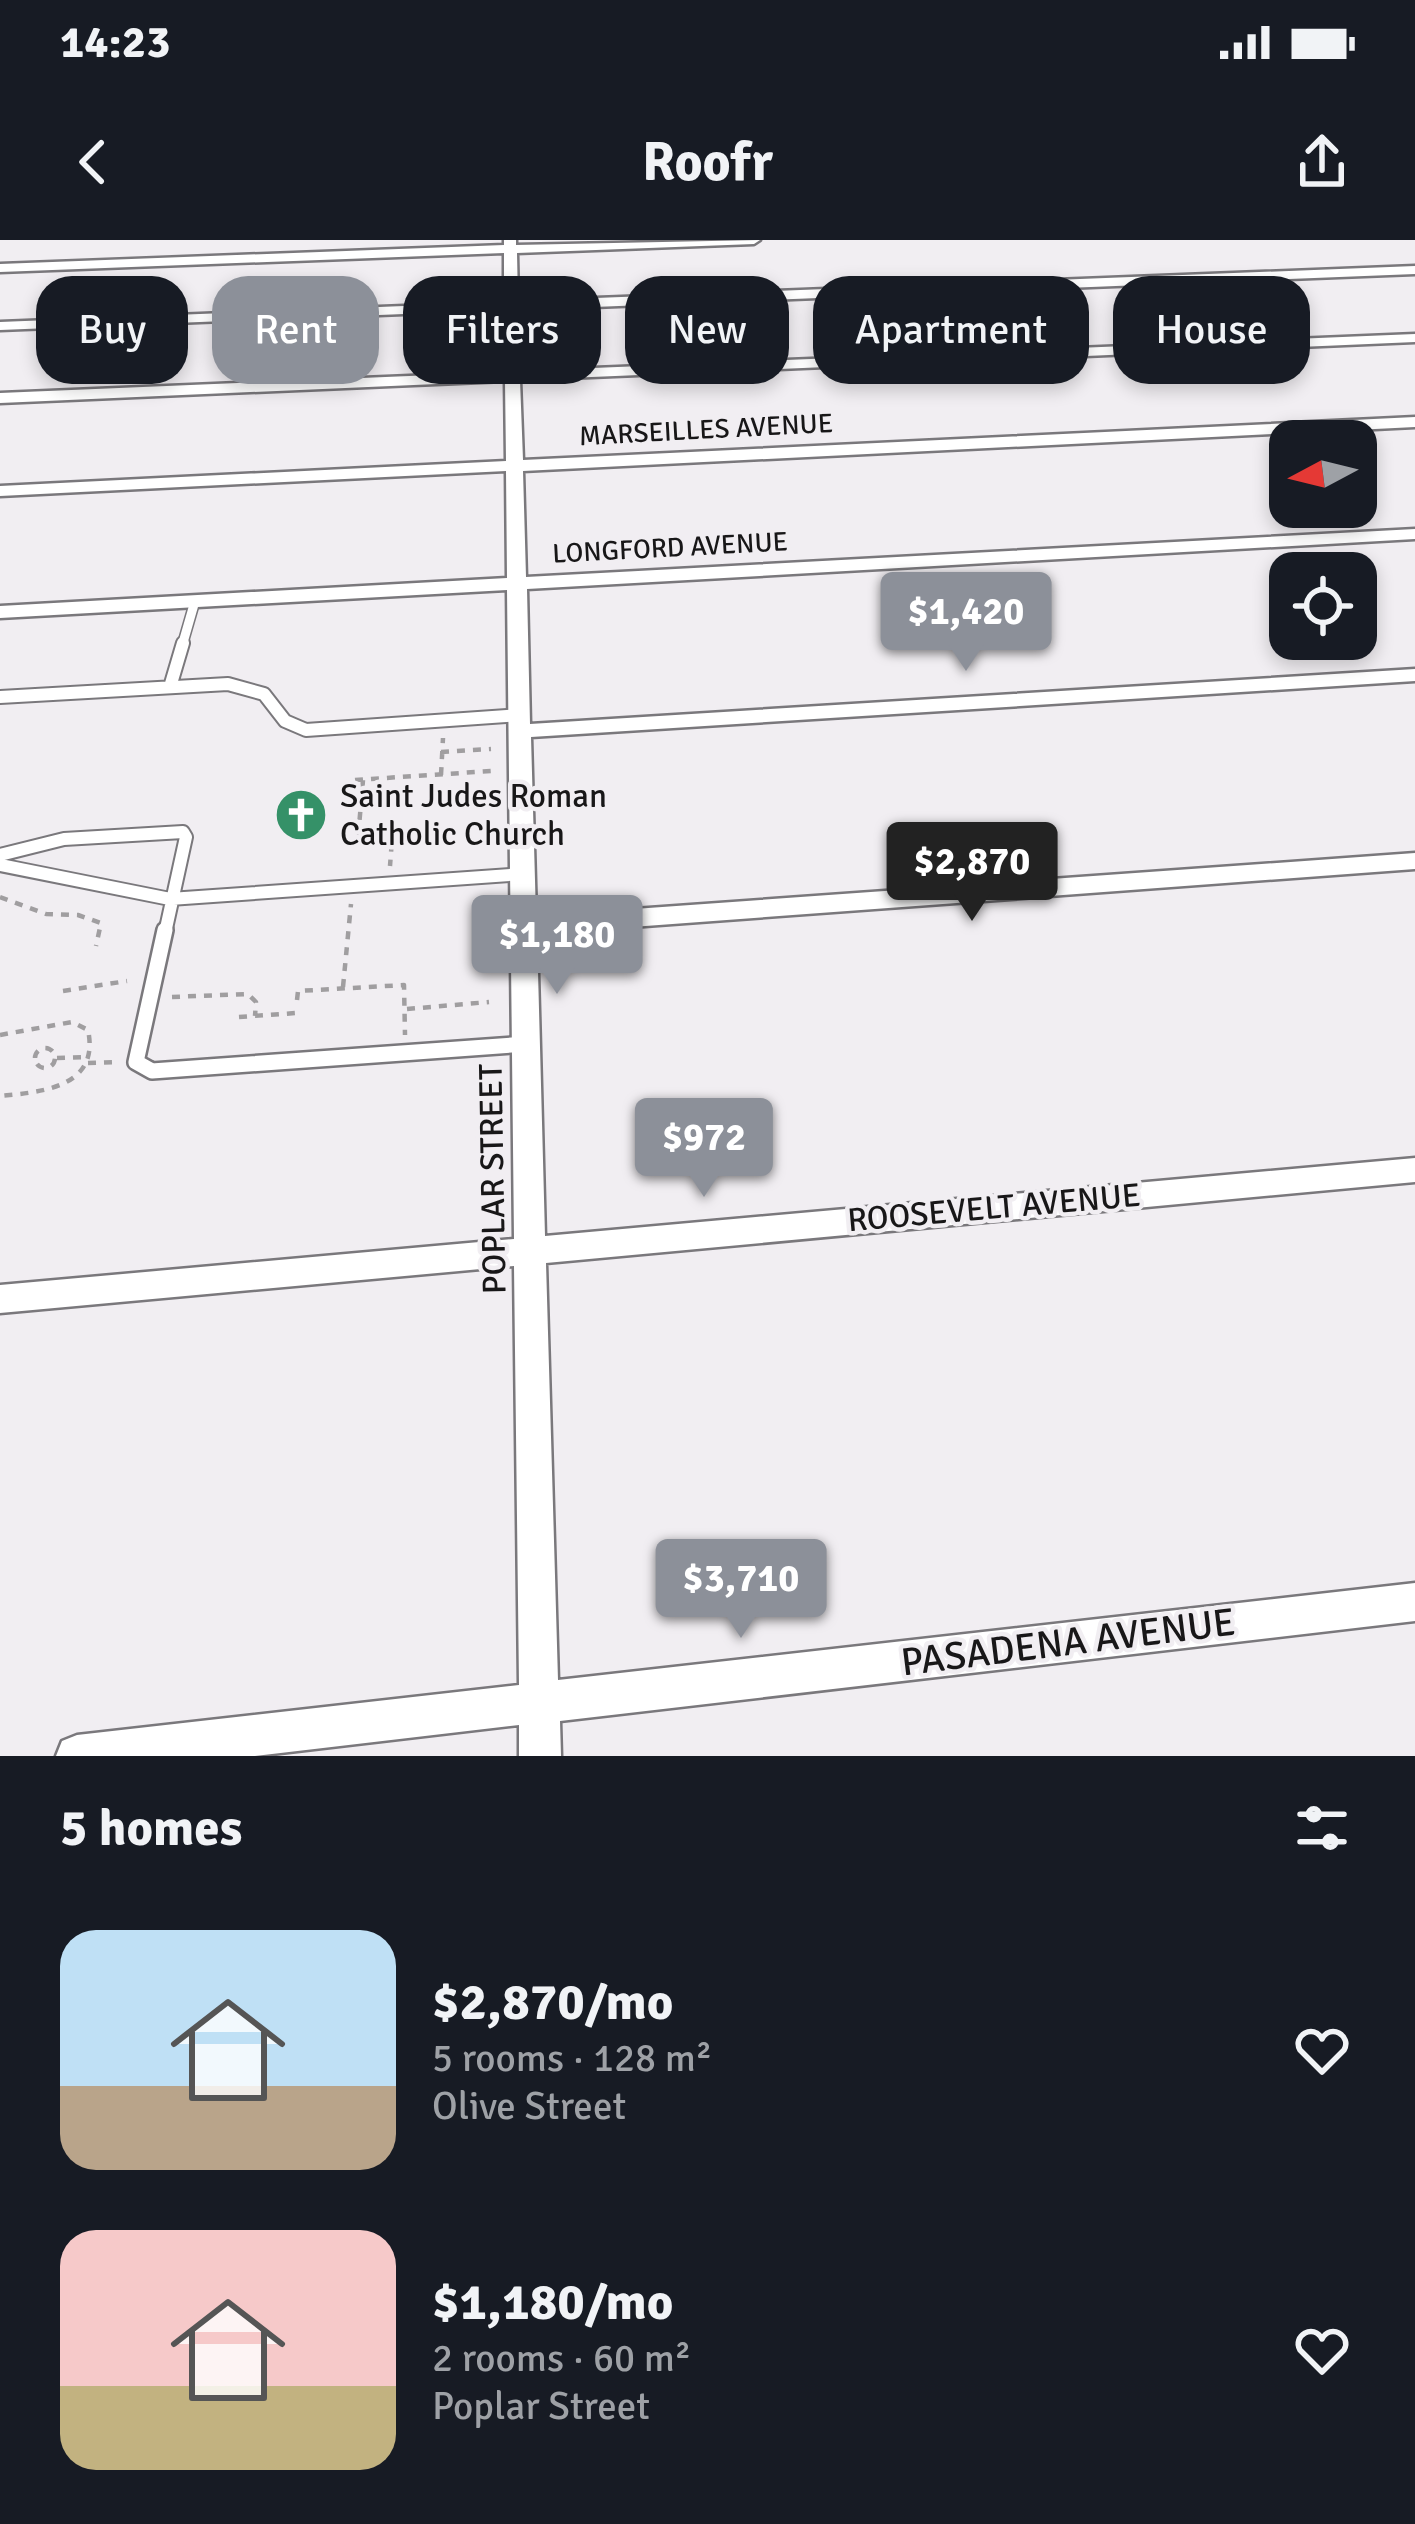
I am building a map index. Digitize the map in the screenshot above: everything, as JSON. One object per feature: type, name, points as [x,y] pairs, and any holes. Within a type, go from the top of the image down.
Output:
[{"type":"street","points":[[0,268],[510,244],[754,240]]},
{"type":"street","name":"POPLAR STREET","points":[[510,244],[511,276]]},
{"type":"street","points":[[601,302],[1415,270]]},
{"type":"street","points":[[0,326],[403,310]]},
{"type":"street","points":[[601,371],[1415,338]]},
{"type":"street","points":[[0,398],[403,380]]},
{"type":"street","name":"POPLAR STREET","points":[[513,384],[540,1756]]},
{"type":"street","name":"MARSEILLES AVENUE","points":[[0,491],[1415,422]]},
{"type":"street","name":"LONGFORD AVENUE","points":[[0,612],[1415,534]]},
{"type":"street","points":[[520,723],[1415,675]]},
{"type":"street","points":[[524,926],[1415,861]]},
{"type":"street","name":"ROOSEVELT AVENUE","points":[[0,1299],[1415,1170]]},
{"type":"street","name":"PASADENA AVENUE","points":[[77,1756],[1415,1602]]},
{"type":"lane","points":[[170,687],[195,602]]},
{"type":"lane","points":[[0,697],[228,684],[264,694],[274,715],[306,730],[520,723]]},
{"type":"lane","points":[[0,855],[64,838],[183,832],[186,837],[136,1061],[152,1071],[526,1044]]},
{"type":"lane","points":[[0,865],[170,899],[523,874]]},
{"type":"path","points":[[441,775],[443,726]]},
{"type":"path","points":[[442,752],[491,749]]},
{"type":"path","points":[[355,780],[491,771]]},
{"type":"path","points":[[363,780],[358,838],[392,840],[390,870]]},
{"type":"path","points":[[343,988],[352,894]]},
{"type":"path","points":[[0,897],[46,914],[78,915],[101,923],[96,946]]},
{"type":"path","points":[[92,973],[97,983]]},
{"type":"path","points":[[63,991],[127,981]]},
{"type":"path","points":[[297,1000],[298,991],[404,985],[405,1041]]},
{"type":"path","points":[[164,997],[248,994],[256,1002],[254,1016]]},
{"type":"path","points":[[407,1009],[489,1002]]},
{"type":"path","points":[[239,1017],[296,1013]]},
{"type":"path","points":[[0,1035],[72,1022],[88,1030],[93,1041],[89,1060],[65,1087],[0,1096]]},
{"type":"path","points":[[57,1058],[136,1061]]},
{"type":"place","name":"Saint Judes Roman Catholic Church","points":[[301,815]]}]
